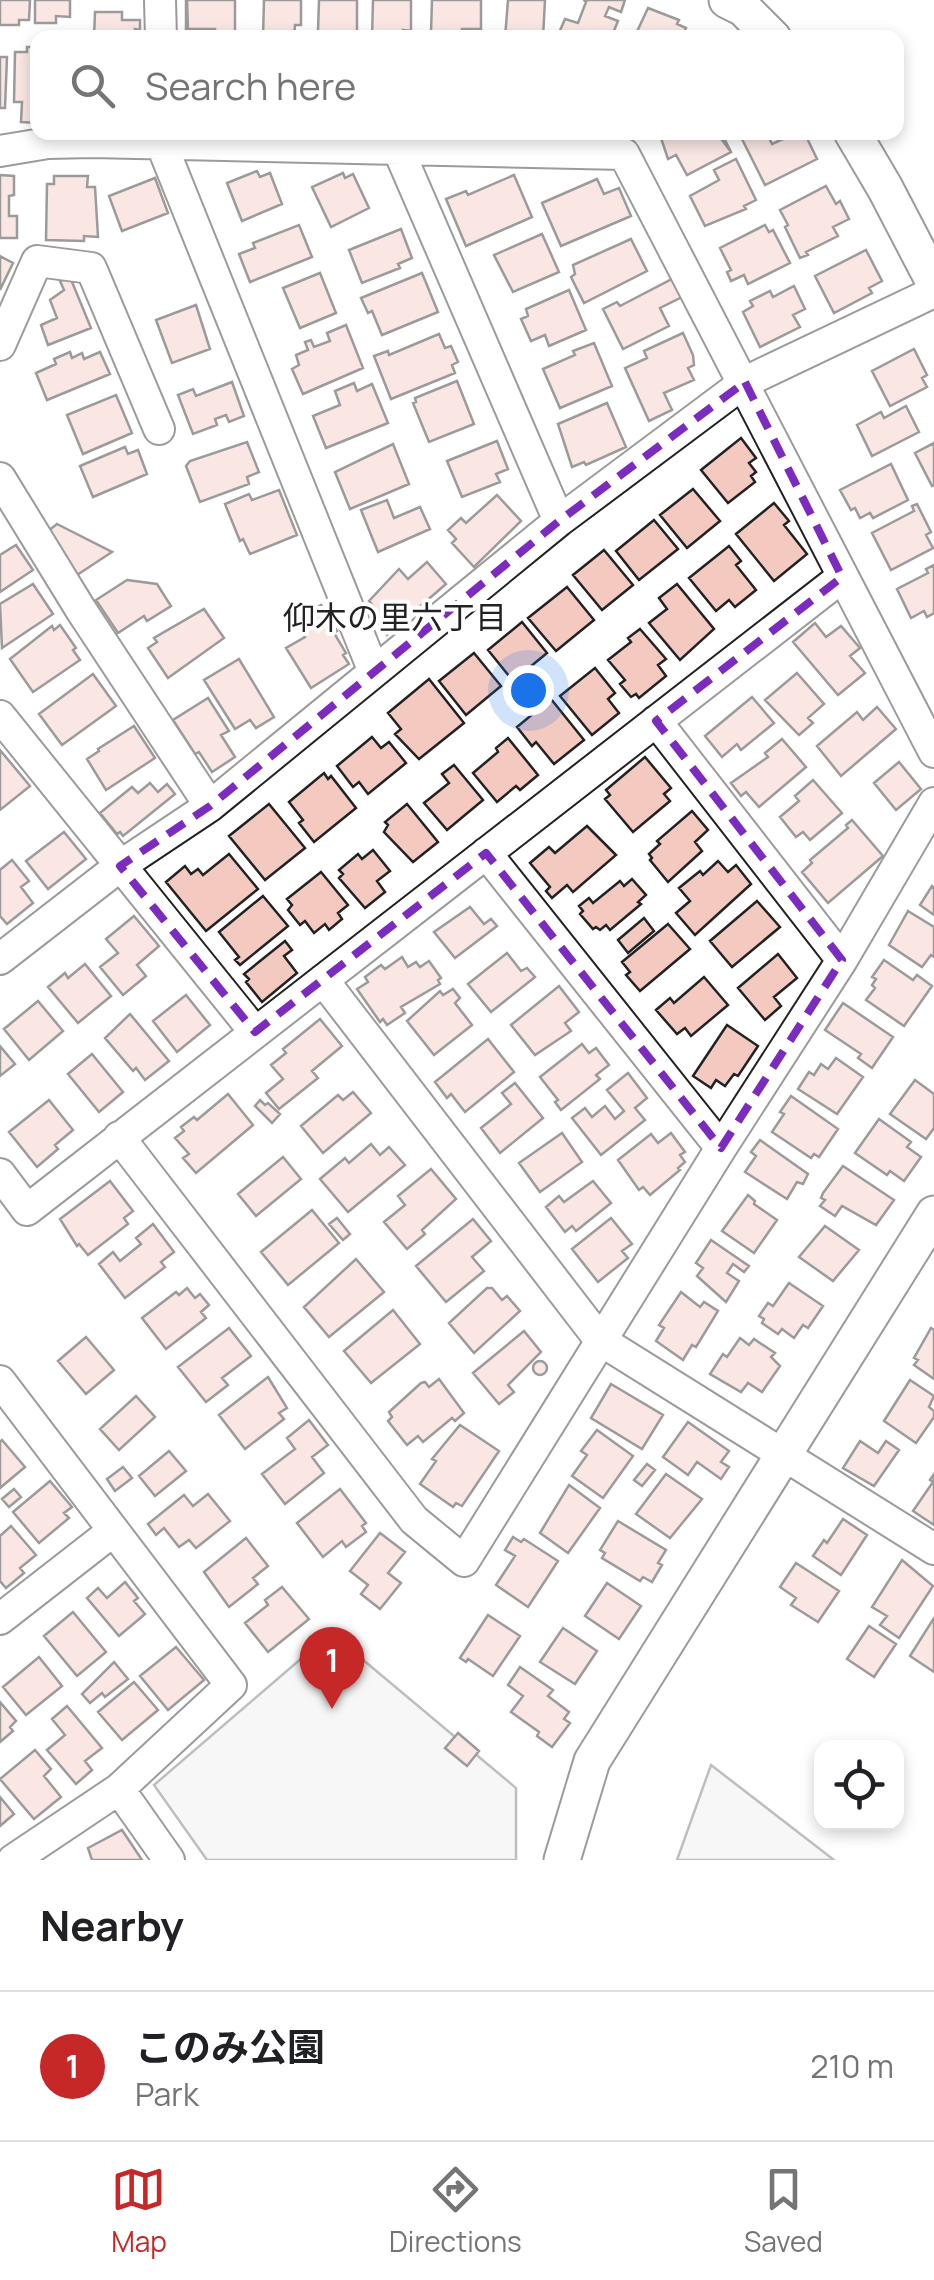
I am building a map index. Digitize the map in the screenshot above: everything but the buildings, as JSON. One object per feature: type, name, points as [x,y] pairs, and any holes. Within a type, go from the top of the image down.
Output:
[{"type":"street","points":[[160,0],[160,30]]},
{"type":"street","points":[[727,0],[743,8],[765,30]]},
{"type":"street","points":[[0,150],[116,140]]},
{"type":"street","points":[[162,140],[374,672]]},
{"type":"street","points":[[204,140],[624,154],[934,752]]},
{"type":"street","points":[[857,140],[934,282]]},
{"type":"street","points":[[398,149],[559,521]]},
{"type":"street","points":[[0,345],[37,261],[91,268],[159,429]]},
{"type":"street","points":[[0,960],[120,866],[210,806],[559,521],[745,382],[934,292]]},
{"type":"street","points":[[0,478],[210,806]]},
{"type":"street","points":[[0,1174],[26,1210],[842,577]]},
{"type":"street","points":[[0,716],[255,1032]]},
{"type":"street","points":[[656,721],[842,960]]},
{"type":"street","points":[[119,1137],[414,1520],[464,1562],[720,1148],[842,960],[934,802]]},
{"type":"street","points":[[486,853],[720,1148]]},
{"type":"street","points":[[323,980],[600,1340],[934,1549]]},
{"type":"street","points":[[562,1860],[592,1760],[934,1214]]},
{"type":"street","points":[[1,1383],[231,1684],[119,1789],[12,1860]]},
{"type":"street","points":[[0,1618],[113,1531]]},
{"type":"street","points":[[119,1789],[168,1860]]},
{"type":"highlighted area","points":[[745,382],[842,577],[656,721],[842,960],[721,1148],[486,853],[255,1032],[120,866],[210,806],[559,521]]},
{"type":"shaded area","points":[[331,1633],[516,1788],[516,1860],[207,1860],[154,1785]]},
{"type":"shaded area","points":[[711,1765],[834,1860],[677,1860]]},
{"type":"place","name":"このみ公園","points":[[332,1709]]},
{"type":"district","name":"仰木の里六丁目","points":[[395,618]]}]
